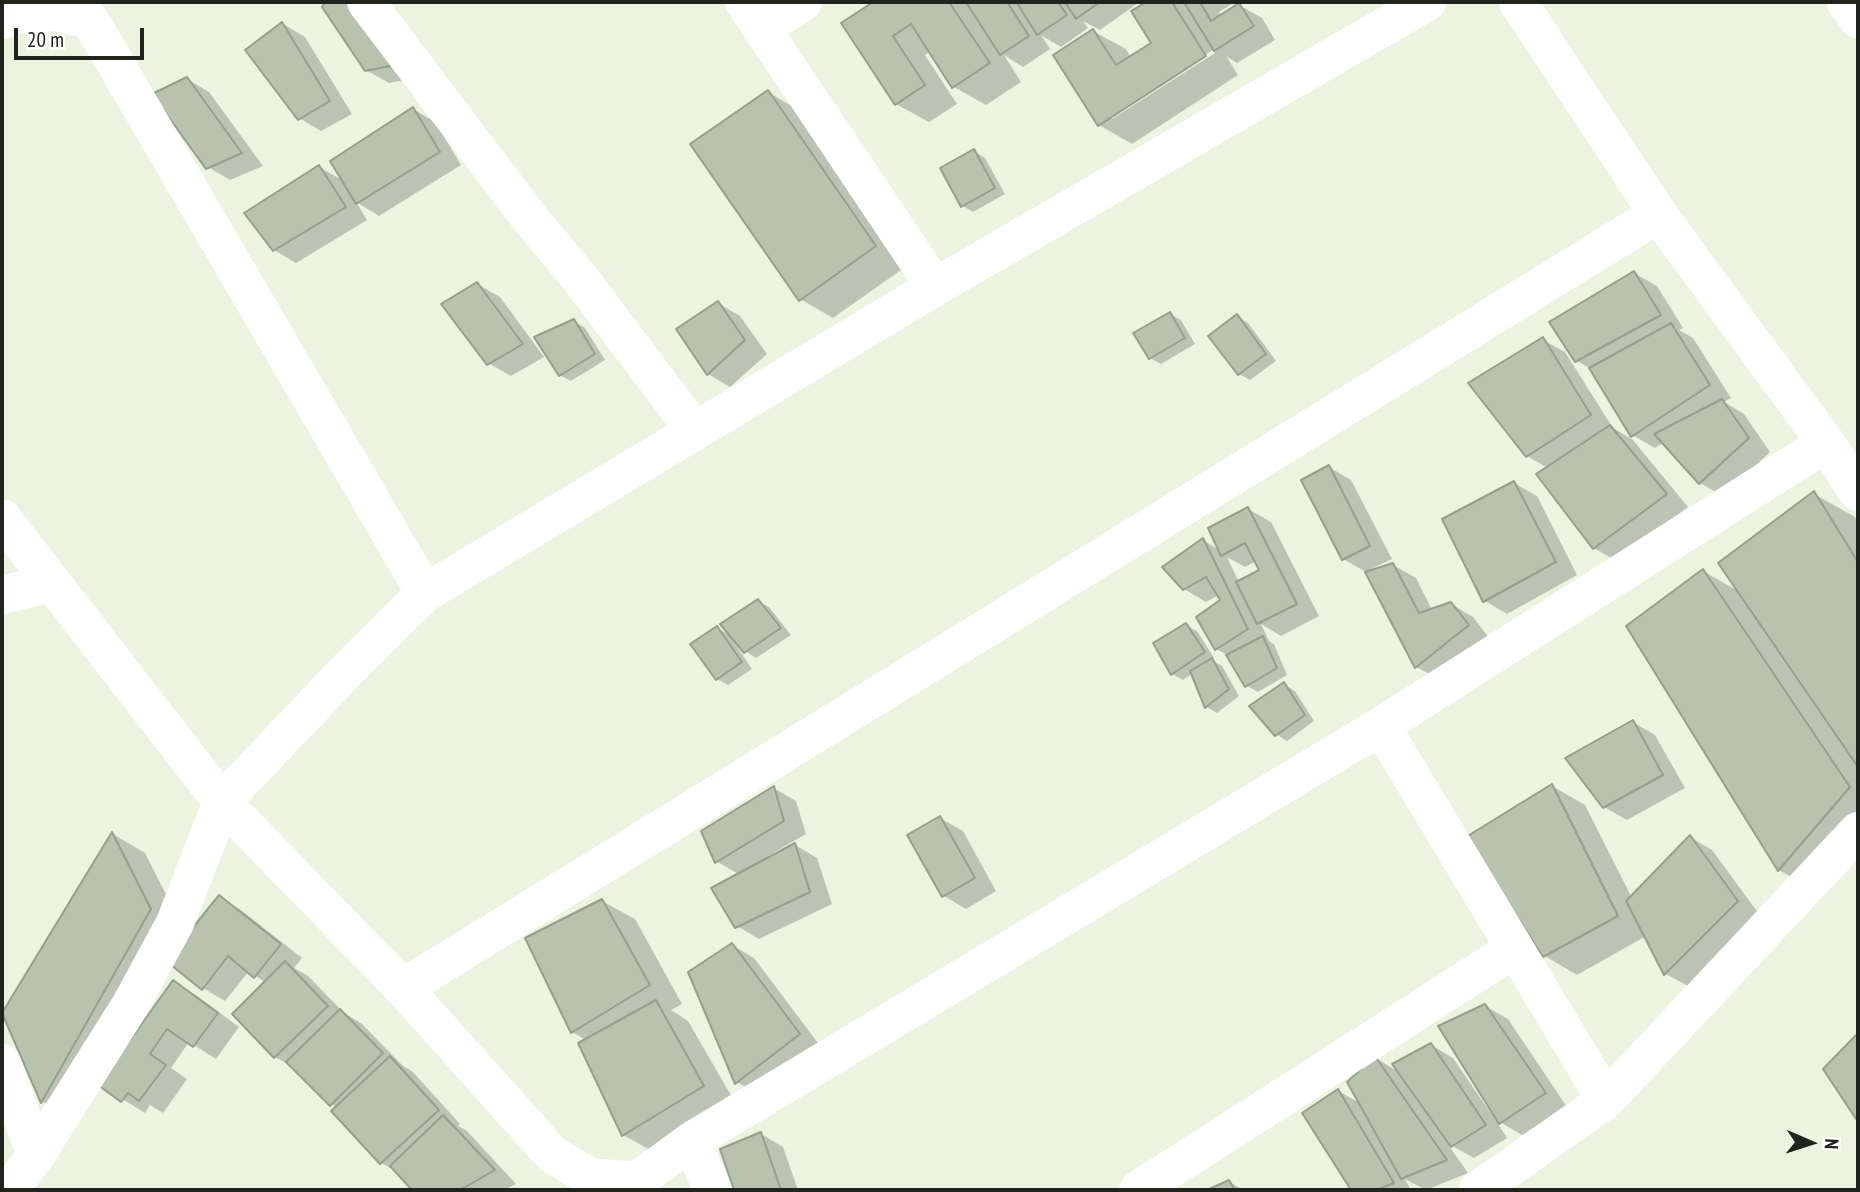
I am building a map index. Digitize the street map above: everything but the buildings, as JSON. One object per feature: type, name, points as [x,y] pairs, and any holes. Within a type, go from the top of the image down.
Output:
[{"type":"street","points":[[366,2],[695,431]]},
{"type":"street","points":[[803,2],[753,15],[935,287]]},
{"type":"street","points":[[10,1190],[36,1155],[131,1004],[175,923],[222,802],[350,667],[425,593],[935,287],[1427,2]]},
{"type":"street","points":[[1518,2],[1658,214],[1826,443],[1858,492]]},
{"type":"street","points":[[1846,2],[1858,19]]},
{"type":"street","points":[[2,20],[13,15],[55,12],[90,20],[425,593]]},
{"type":"street","points":[[403,988],[1658,214]]},
{"type":"street","points":[[2,519],[222,802],[403,988],[552,1154],[589,1177],[637,1181],[691,1141],[1381,726],[1826,443]]},
{"type":"street","points":[[2,595],[50,583]]},
{"type":"street","points":[[1381,726],[1606,1100]]},
{"type":"street","points":[[1489,1188],[1606,1100],[1858,831]]},
{"type":"street","points":[[1138,1190],[1514,949]]},
{"type":"street","points":[[2,1063],[36,1155]]},
{"type":"street","points":[[691,1141],[713,1190]]}]
